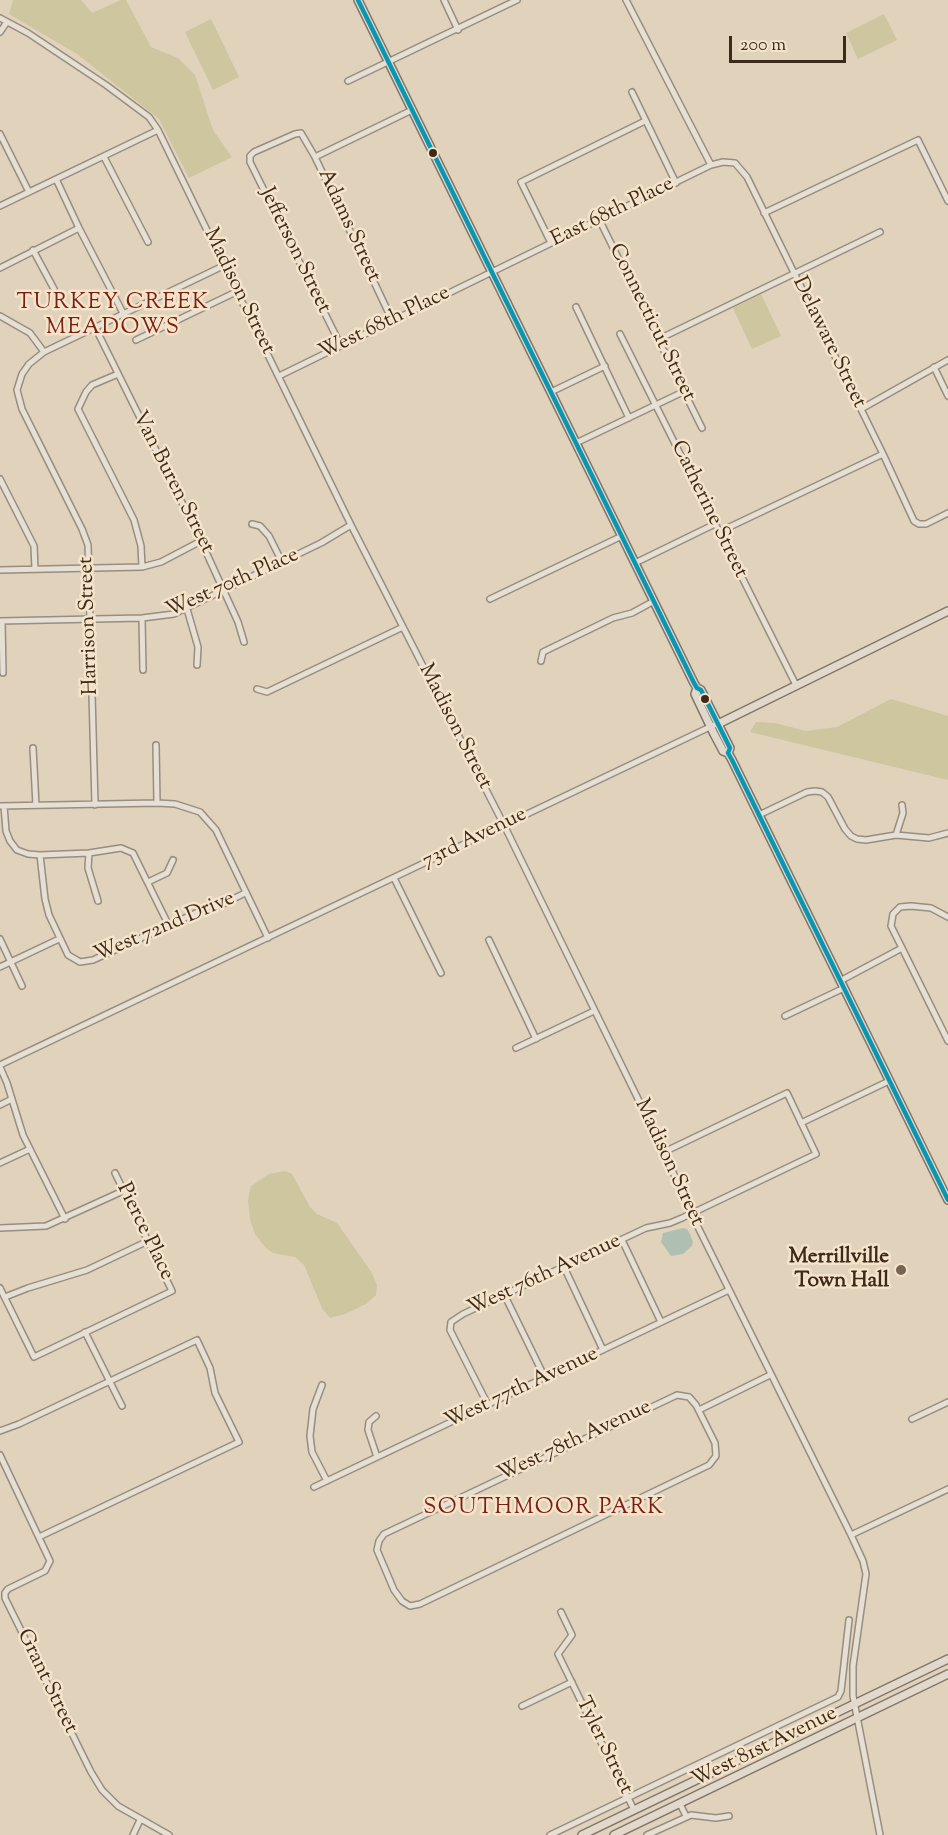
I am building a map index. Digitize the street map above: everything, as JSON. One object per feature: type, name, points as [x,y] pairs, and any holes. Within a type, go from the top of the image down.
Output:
[{"type":"main road","points":[[358,0],[697,688],[701,690],[714,725],[730,748],[728,753],[948,1200]]},
{"type":"main road","name":"73rd Avenue","points":[[714,725],[948,611]]},
{"type":"main road","name":"West 81st Avenue","points":[[582,1835],[948,1659]]},
{"type":"main road","name":"West 81st Avenue","points":[[614,1835],[948,1674]]},
{"type":"street","points":[[444,0],[458,30]]},
{"type":"street","points":[[348,81],[517,0]]},
{"type":"street","points":[[626,0],[711,165]]},
{"type":"street","name":"Madison Street","points":[[0,18],[28,33],[106,85],[149,117],[158,130],[351,525],[504,825],[664,1152],[691,1213],[851,1535],[865,1565],[866,1582],[859,1627]]},
{"type":"street","points":[[0,32],[7,22]]},
{"type":"street","points":[[632,92],[676,183]]},
{"type":"street","points":[[315,157],[412,110]]},
{"type":"street","points":[[551,243],[521,182],[645,121]]},
{"type":"street","points":[[0,206],[158,130]]},
{"type":"street","name":"Adams Street","points":[[250,156],[254,152],[301,133],[315,157],[392,320]]},
{"type":"street","points":[[0,134],[3,148],[29,192]]},
{"type":"street","points":[[764,213],[918,140],[948,201]]},
{"type":"street","name":"Jefferson Street","points":[[250,156],[250,162],[341,346]]},
{"type":"street","points":[[104,157],[148,242]]},
{"type":"street","name":"East 68th Place","points":[[492,272],[711,165],[723,162],[735,163]]},
{"type":"street","name":"Delaware Street","points":[[735,163],[747,177],[914,520],[919,524],[926,524],[948,513]]},
{"type":"street","points":[[57,178],[79,228],[123,313]]},
{"type":"street","name":"Connecticut Street","points":[[599,219],[702,428]]},
{"type":"street","points":[[0,268],[79,228]]},
{"type":"street","points":[[659,339],[880,232]]},
{"type":"street","points":[[33,250],[54,289]]},
{"type":"street","points":[[0,316],[30,333],[44,352],[224,266]]},
{"type":"street","name":"West 68th Place","points":[[279,376],[492,272]]},
{"type":"street","points":[[136,340],[236,292]]},
{"type":"street","points":[[576,307],[629,418]]},
{"type":"street","name":"Van Buren Street","points":[[95,327],[224,589],[244,642]]},
{"type":"street","name":"Catherine Street","points":[[620,334],[796,685]]},
{"type":"street","name":"Harrison Street","points":[[44,352],[28,364],[17,390],[22,409],[88,545],[95,804]]},
{"type":"street","points":[[861,409],[948,360]]},
{"type":"street","points":[[551,392],[605,366]]},
{"type":"street","points":[[934,367],[948,396]]},
{"type":"street","points":[[118,374],[92,386],[80,401],[78,409],[134,519],[141,546],[142,567]]},
{"type":"street","points":[[576,443],[685,391]]},
{"type":"street","points":[[719,532],[883,454]]},
{"type":"street","points":[[0,479],[34,546],[35,569]]},
{"type":"street","points":[[252,524],[260,526],[268,536],[282,562]]},
{"type":"street","points":[[635,563],[715,524]]},
{"type":"street","name":"West 70th Place","points":[[1,621],[160,617],[187,609],[321,543],[351,525]]},
{"type":"street","points":[[490,599],[622,536]]},
{"type":"street","points":[[0,570],[142,567],[161,562],[201,541]]},
{"type":"street","points":[[541,661],[543,652],[654,601]]},
{"type":"street","points":[[187,609],[196,640],[197,665]]},
{"type":"street","points":[[142,618],[144,670]]},
{"type":"street","points":[[1,621],[3,673]]},
{"type":"street","points":[[257,689],[267,692],[403,627]]},
{"type":"street","name":"73rd Avenue","points":[[0,1066],[714,725]]},
{"type":"street","points":[[156,745],[157,803]]},
{"type":"street","points":[[33,748],[36,805]]},
{"type":"street","points":[[759,815],[807,792],[815,791],[822,792],[828,797],[845,829],[857,839],[866,840],[896,835],[920,838],[938,837],[948,833]]},
{"type":"street","points":[[169,926],[133,853],[121,848],[89,853],[28,854],[17,850],[10,841],[2,806],[157,803],[175,804],[200,812],[216,830],[268,938]]},
{"type":"street","points":[[896,835],[903,813],[902,805]]},
{"type":"street","points":[[89,853],[88,868],[98,901]]},
{"type":"street","points":[[0,967],[59,939],[45,899],[40,855]]},
{"type":"street","points":[[148,882],[167,873],[173,860]]},
{"type":"street","points":[[394,878],[441,973]]},
{"type":"street","name":"West 72nd Drive","points":[[59,939],[68,955],[80,962],[93,960],[209,907],[221,905],[246,893]]},
{"type":"street","points":[[948,917],[931,908],[900,907],[893,914],[891,926],[946,1032],[948,1041]]},
{"type":"street","points":[[0,939],[22,986]]},
{"type":"street","points":[[489,940],[536,1039]]},
{"type":"street","points":[[785,1016],[902,948]]},
{"type":"street","points":[[516,1048],[594,1011]]},
{"type":"street","points":[[0,1066],[20,1126],[65,1219]]},
{"type":"street","points":[[664,1152],[787,1093],[801,1124],[889,1081]]},
{"type":"street","points":[[0,1105],[12,1099]]},
{"type":"street","name":"West 76th Avenue","points":[[488,1405],[450,1330],[451,1322],[504,1294],[646,1228],[670,1223],[816,1155],[801,1124]]},
{"type":"street","points":[[0,1163],[30,1149]]},
{"type":"street","name":"Pierce Place","points":[[85,1332],[172,1291],[115,1173]]},
{"type":"street","points":[[0,1228],[43,1227],[123,1191]]},
{"type":"street","points":[[622,1240],[661,1322]]},
{"type":"street","points":[[5,1298],[28,1287],[87,1270],[148,1241]]},
{"type":"street","points":[[564,1267],[603,1350]]},
{"type":"street","points":[[0,1288],[34,1357],[85,1332],[122,1406]]},
{"type":"street","name":"West 77th Avenue","points":[[315,1487],[729,1290]]},
{"type":"street","points":[[504,1294],[544,1378]]},
{"type":"street","points":[[0,1431],[110,1382],[196,1340],[210,1368],[215,1393],[239,1442],[39,1537]]},
{"type":"street","points":[[699,1410],[771,1375]]},
{"type":"street","points":[[322,1385],[313,1409],[310,1436],[312,1452],[327,1481]]},
{"type":"street","name":"West 78th Avenue","points":[[677,1395],[688,1397],[699,1410],[715,1443],[716,1456],[704,1468],[420,1604],[410,1606],[402,1601],[394,1590],[377,1550],[384,1534],[393,1528],[677,1395]]},
{"type":"street","points":[[912,1419],[948,1402]]},
{"type":"street","points":[[376,1416],[369,1422],[368,1430],[369,1440],[377,1457]]},
{"type":"street","name":"Grant Street","points":[[0,1455],[50,1559],[48,1567],[43,1572],[8,1589],[5,1598],[102,1790],[118,1806],[169,1835]]},
{"type":"street","points":[[851,1535],[948,1489]]},
{"type":"street","name":"Tyler Street","points":[[561,1612],[572,1635],[558,1654],[634,1810]]},
{"type":"street","points":[[550,1835],[838,1697],[841,1691],[849,1623],[859,1627],[852,1673],[854,1705],[880,1835]]},
{"type":"street","points":[[522,1706],[572,1682]]},
{"type":"street","points":[[705,1761],[711,1774]]},
{"type":"street","name":"West 81st Avenue","points":[[680,1804],[686,1816]]},
{"type":"street","name":"West 81st Avenue","points":[[647,1835],[686,1816],[712,1818],[729,1816]]},
{"type":"street","points":[[133,1835],[140,1820]]},
{"type":"shaded area","points":[[13,0],[81,0],[92,13],[126,0],[151,47],[178,58],[195,75],[213,130],[232,157],[189,178],[159,119],[77,54],[9,14]]},
{"type":"shaded area","points":[[884,14],[897,40],[858,59],[846,33]]},
{"type":"shaded area","points":[[211,19],[239,77],[213,90],[185,32]]},
{"type":"shaded area","points":[[761,294],[781,336],[752,349],[733,308]]},
{"type":"shaded area","points":[[891,699],[948,716],[948,780],[750,732],[756,722],[775,723],[806,731],[837,727]]},
{"type":"shaded area","points":[[285,1171],[292,1174],[310,1207],[317,1214],[337,1223],[372,1273],[377,1285],[376,1295],[366,1304],[330,1318],[322,1308],[304,1265],[295,1257],[273,1253],[255,1234],[250,1219],[248,1200],[251,1186],[269,1174]]},
{"type":"shaded area","points":[[687,1229],[690,1234],[692,1246],[683,1254],[671,1256],[661,1242],[663,1233]]},
{"type":"transit line","points":[[358,0],[694,683],[701,690],[730,748],[728,753],[948,1200]]},
{"type":"place","name":"Merrillville Town Hall","points":[[901,1270]]},
{"type":"district","name":"TURKEY CREEK MEADOWS","points":[[113,316]]},
{"type":"district","name":"SOUTHMOOR PARK","points":[[544,1509]]}]
